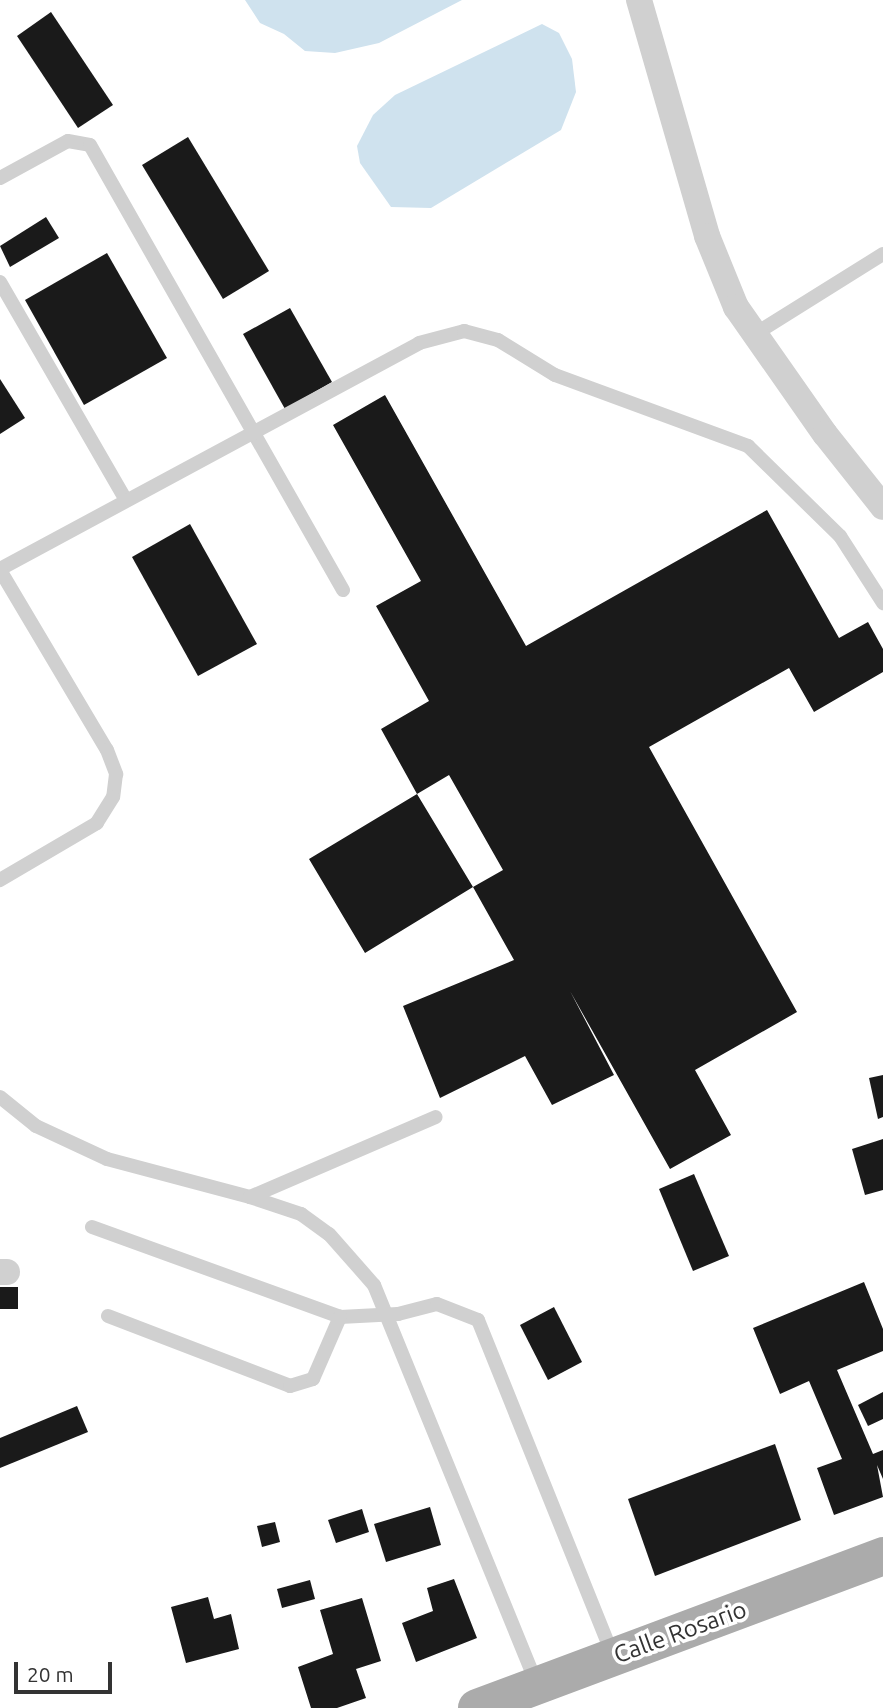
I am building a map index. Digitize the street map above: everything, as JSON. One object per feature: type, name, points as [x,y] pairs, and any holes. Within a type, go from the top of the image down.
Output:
[{"type":"main road","name":"Calle Rosario","points":[[477,1708],[883,1556]]},
{"type":"street","points":[[639,0],[707,236],[736,307],[825,435],[883,507]]},
{"type":"lane","points":[[0,177],[68,141],[90,145],[256,431],[343,590]]},
{"type":"lane","points":[[755,334],[883,254]]},
{"type":"lane","points":[[0,282],[126,500]]},
{"type":"lane","points":[[0,880],[97,822],[113,797],[116,774],[107,750],[0,569],[419,344],[464,331],[498,340],[555,375],[748,446],[841,536],[883,603]]},
{"type":"lane","points":[[0,1097],[36,1126],[107,1159],[250,1197],[301,1214],[329,1234],[374,1285],[538,1685]]},
{"type":"lane","points":[[250,1197],[436,1117]]},
{"type":"lane","points":[[92,1227],[340,1317],[385,1316],[437,1304],[478,1320],[613,1657]]},
{"type":"lane","points":[[108,1315],[290,1386],[313,1379],[340,1317]]},
{"type":"water","points":[[245,0],[462,0],[379,43],[335,53],[305,51],[284,34],[260,23]]},
{"type":"water","points":[[542,24],[559,33],[572,59],[576,92],[561,130],[431,208],[391,207],[360,163],[357,146],[373,115],[395,95]]},
{"type":"building","points":[[51,12],[113,105],[78,128],[17,36]]},
{"type":"building","points":[[188,137],[269,271],[223,299],[142,165]]},
{"type":"building","points":[[46,217],[59,238],[10,267],[0,246]]},
{"type":"building","points":[[107,253],[167,358],[84,405],[25,300]]},
{"type":"building","points":[[290,308],[332,382],[285,409],[243,334]]},
{"type":"building","points":[[0,379],[25,418],[0,434]]},
{"type":"building","points":[[385,395],[526,646],[767,510],[839,638],[868,622],[883,649],[883,672],[814,712],[789,668],[649,747],[797,1012],[695,1070],[731,1135],[670,1169],[570,991],[614,1075],[552,1105],[525,1056],[440,1098],[403,1006],[514,960],[473,887],[503,870],[449,775],[417,794],[381,729],[429,701],[376,606],[421,581],[333,425]]},
{"type":"building","points":[[190,524],[257,644],[198,676],[132,557]]},
{"type":"building","points":[[417,794],[473,887],[365,953],[309,859]]},
{"type":"building","points":[[883,1075],[883,1117],[878,1119],[869,1078]]},
{"type":"building","points":[[883,1139],[883,1190],[865,1195],[852,1149]]},
{"type":"building","points":[[694,1174],[729,1256],[693,1271],[659,1189]]},
{"type":"building","points":[[864,1282],[883,1329],[883,1351],[837,1370],[873,1454],[883,1450],[883,1479],[877,1465],[883,1497],[834,1515],[817,1468],[842,1459],[809,1381],[780,1394],[753,1328]]},
{"type":"building","points":[[0,1287],[18,1287],[18,1309],[0,1309]]},
{"type":"building","points":[[554,1307],[582,1362],[548,1380],[520,1325]]},
{"type":"building","points":[[883,1392],[883,1419],[868,1426],[858,1405]]},
{"type":"building","points":[[77,1406],[88,1432],[0,1468],[0,1438]]},
{"type":"building","points":[[775,1444],[801,1520],[655,1576],[628,1499]]},
{"type":"building","points":[[430,1507],[441,1545],[386,1562],[374,1524]]},
{"type":"building","points":[[362,1509],[369,1532],[336,1543],[328,1520]]},
{"type":"building","points":[[275,1522],[280,1542],[262,1547],[257,1526]]},
{"type":"building","points":[[454,1579],[477,1638],[416,1662],[402,1623],[433,1611],[427,1588]]},
{"type":"building","points":[[310,1580],[315,1599],[282,1608],[277,1589]]},
{"type":"building","points":[[208,1597],[214,1619],[231,1614],[239,1649],[186,1663],[171,1607]]},
{"type":"building","points":[[362,1598],[381,1661],[356,1669],[366,1698],[337,1708],[311,1708],[298,1667],[333,1654],[320,1610]]}]
